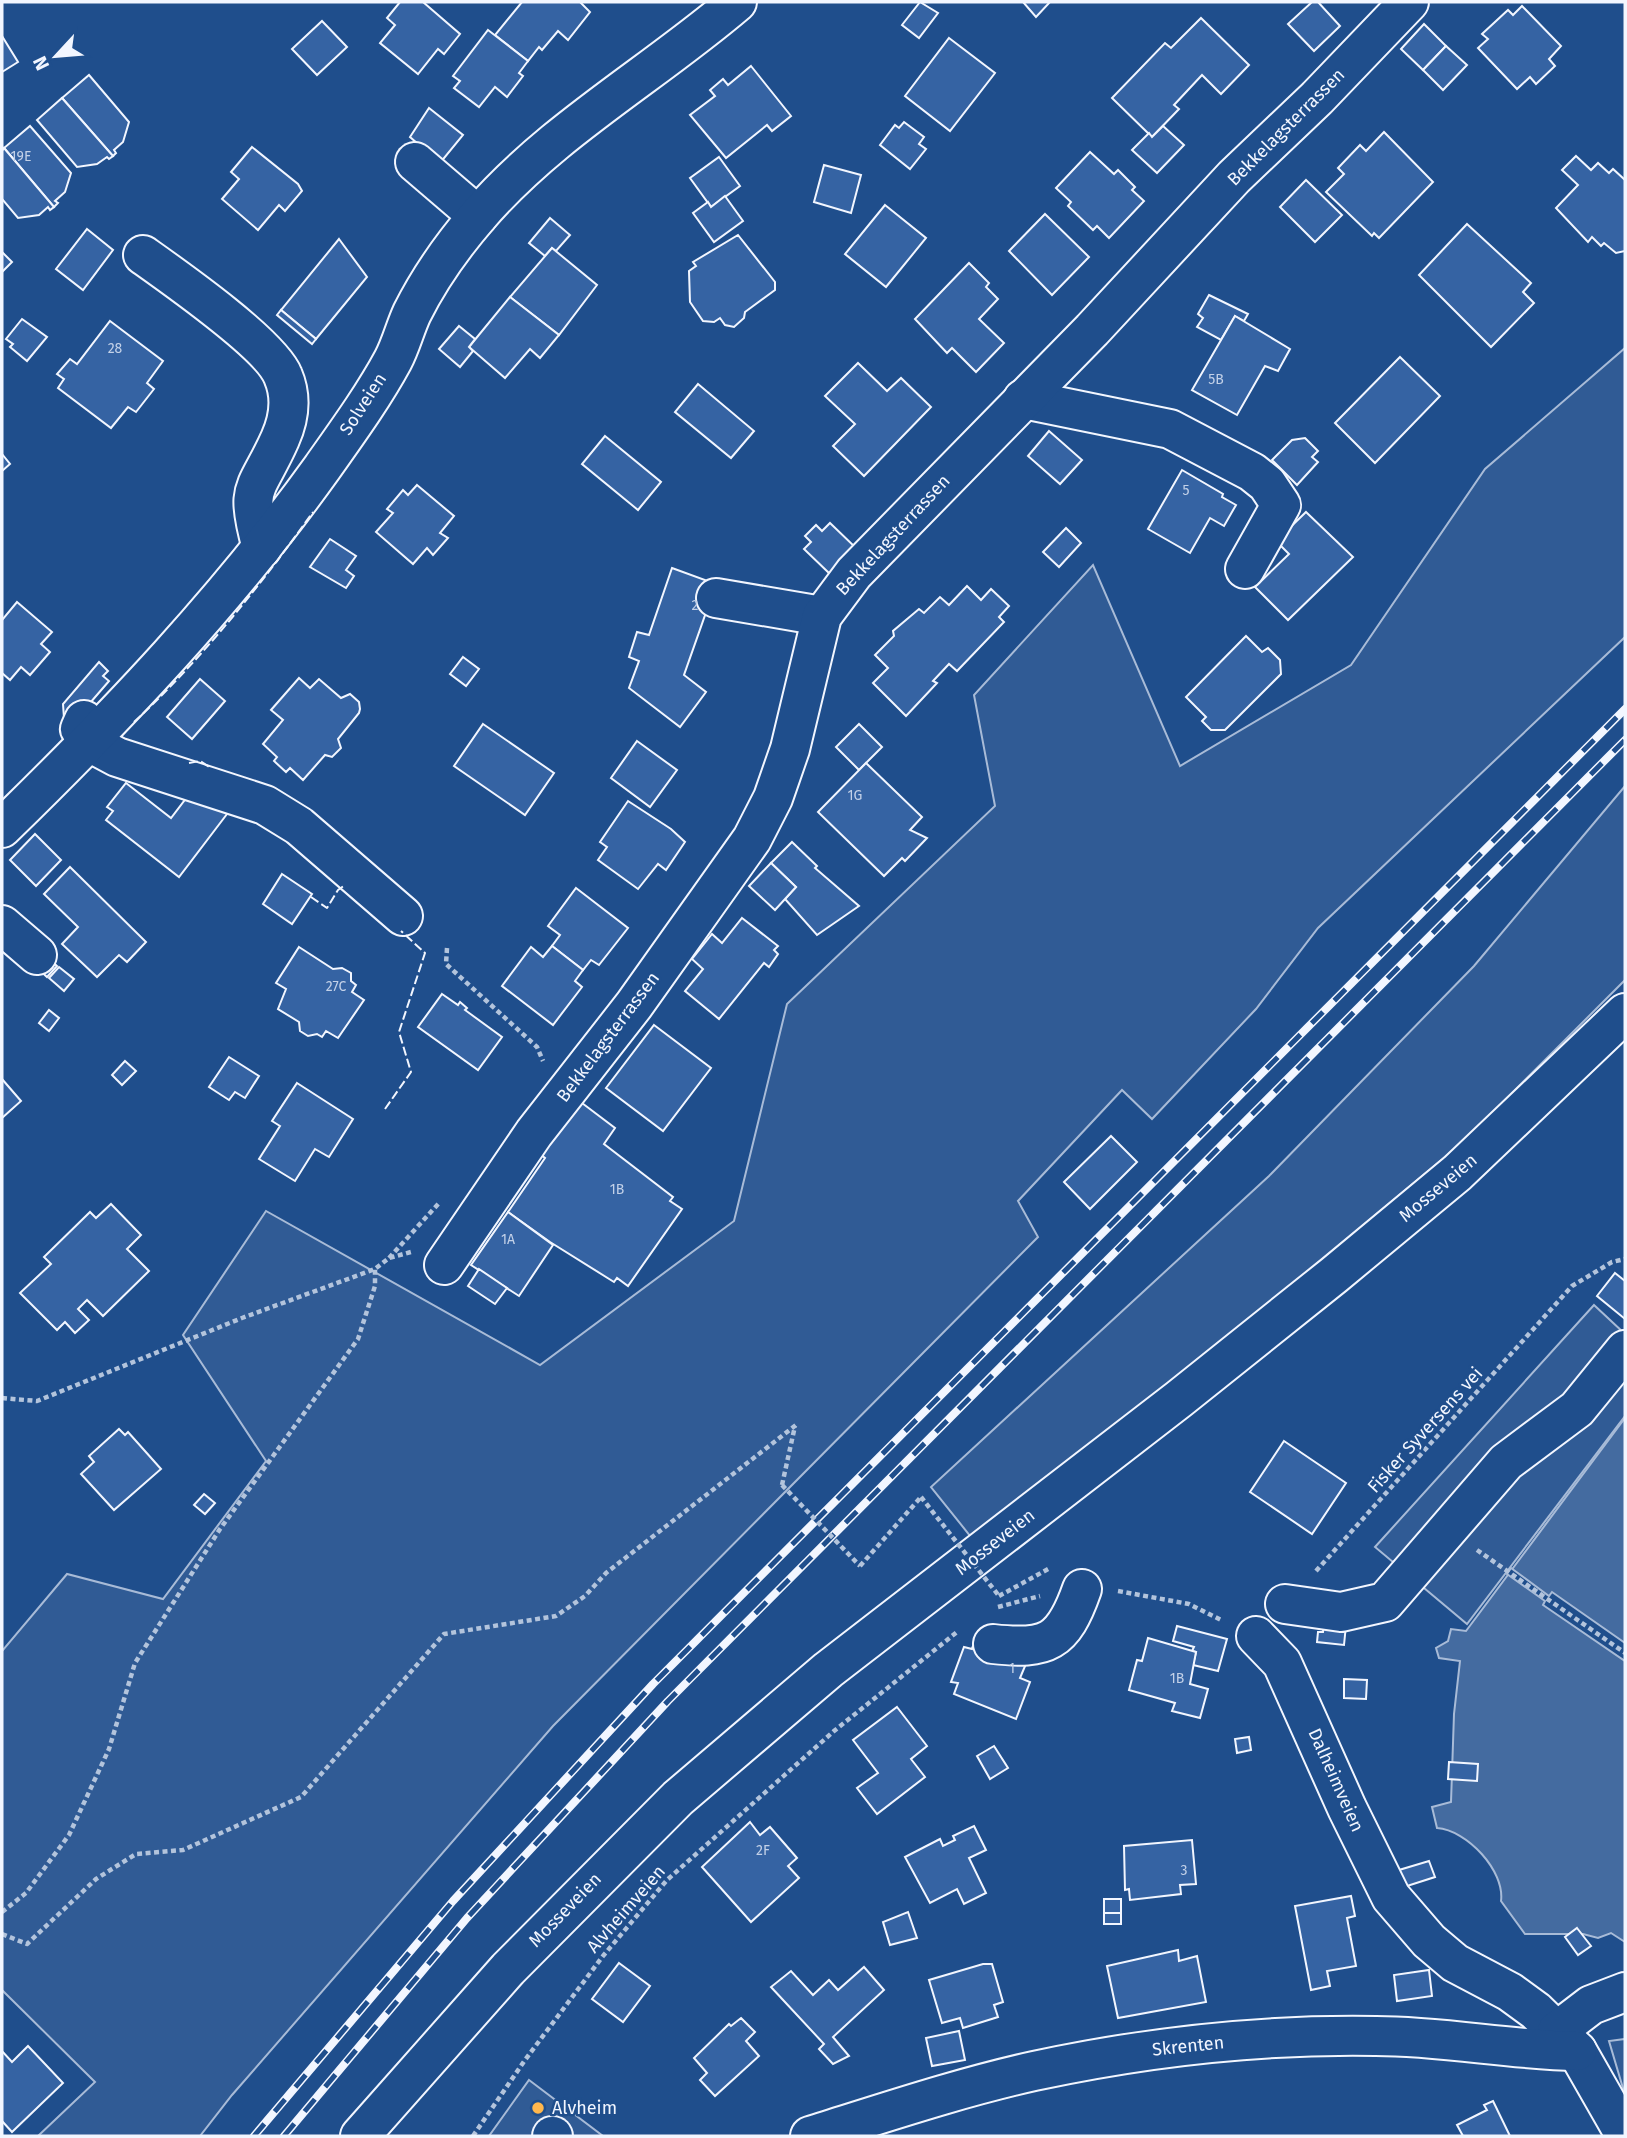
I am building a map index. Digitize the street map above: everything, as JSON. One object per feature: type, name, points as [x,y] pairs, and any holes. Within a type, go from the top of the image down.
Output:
[{"type":"main road","name":"Solveien","points":[[2,828],[89,742],[236,581],[323,466],[393,360],[412,312],[440,266],[478,216],[519,174],[552,146],[737,2]]},
{"type":"main road","name":"Bekkelagsterrassen","points":[[444,1265],[534,1133],[642,994],[752,839],[773,798],[790,749],[822,616],[854,573],[1234,177],[1317,99],[1409,2]]},
{"type":"main road","points":[[415,162],[478,216]]},
{"type":"main road","points":[[143,255],[261,346],[283,376],[289,399],[285,424],[252,497],[261,548]]},
{"type":"main road","points":[[1023,399],[1170,429],[1218,452],[1267,484],[1281,505],[1245,569]]},
{"type":"main road","points":[[716,598],[822,616]]},
{"type":"main road","points":[[104,692],[87,712],[80,729],[89,742],[117,757],[265,805],[299,826],[403,916]]},
{"type":"main road","points":[[2,925],[37,955]]},
{"type":"main road","name":"Mosseveien","points":[[360,2136],[394,2101],[508,1969],[678,1798],[828,1670],[1180,1399],[1334,1275],[1457,1172],[1625,1013]]},
{"type":"main road","points":[[1285,1604],[1341,1612],[1385,1602],[1506,1462],[1577,1409],[1625,1350]]},
{"type":"main road","points":[[984,1627],[1033,1647],[1045,1643],[1066,1624],[1068,1578]]},
{"type":"main road","name":"Dalheimveien","points":[[1256,1636],[1282,1663],[1347,1808],[1391,1896],[1429,1941],[1455,1963],[1510,1992],[1536,2011],[1567,2041],[1625,2135]]},
{"type":"main road","points":[[1567,2041],[1591,2005],[1625,1992]]},
{"type":"main road","name":"Skrenten","points":[[810,2136],[928,2099],[1032,2072],[1175,2046],[1287,2037],[1377,2035],[1567,2041]]},
{"type":"main road","name":"Mosseveien","points":[[376,2136],[394,2101]]},
{"type":"path","points":[[447,948],[446,964],[537,1047],[542,1053],[542,1065]]},
{"type":"path","points":[[389,1258],[408,1233],[446,1196]]},
{"type":"path","name":"Fisker Syversens vei","points":[[1285,1604],[1572,1286],[1612,1262],[1625,1259]]},
{"type":"path","points":[[2,1398],[37,1401],[242,1318],[375,1269],[375,1286],[358,1339],[220,1529],[135,1663],[109,1749],[69,1835],[26,1893],[2,1912]]},
{"type":"path","points":[[2,1934],[27,1944],[96,1879],[136,1854],[183,1850],[301,1797],[444,1634],[556,1616],[585,1596],[606,1573],[796,1425],[785,1462],[782,1485],[860,1566],[921,1497],[999,1596],[1068,1578],[1189,1604],[1256,1636]]},
{"type":"path","points":[[1447,1531],[1625,1653]]},
{"type":"path","points":[[984,1627],[1005,1603],[1028,1599]]},
{"type":"path","name":"Alvheimveien","points":[[473,2136],[595,1966],[667,1880],[834,1731],[984,1627]]},
{"type":"shaded area","points":[[1625,348],[1625,637],[1318,928],[1256,1009],[1152,1119],[1122,1090],[1018,1201],[1038,1237],[553,1726],[232,2095],[200,2136],[38,2136],[95,2082],[2,1990],[2,1651],[67,1574],[163,1599],[266,1461],[183,1335],[266,1211],[540,1365],[734,1221],[787,1004],[995,806],[974,695],[1093,565],[1180,766],[1351,665],[1485,469]]},
{"type":"shaded area","points":[[1625,786],[1625,980],[1464,1141],[1200,1362],[971,1537],[931,1487],[1269,1176],[1474,966]]},
{"type":"shaded area","points":[[1594,1305],[1625,1334],[1625,1416],[1467,1624],[1375,1547]]},
{"type":"shaded area","points":[[1625,1418],[1625,1942],[1611,1933],[1598,1938],[1583,1934],[1525,1934],[1501,1901],[1497,1877],[1482,1854],[1460,1836],[1437,1828],[1432,1807],[1451,1802],[1454,1714],[1460,1661],[1439,1658],[1436,1648],[1448,1641],[1451,1629],[1466,1631]]},
{"type":"shaded area","points":[[1625,2039],[1625,2095],[1609,2041]]},
{"type":"shaded area","name":"Alvheim","points":[[529,2080],[603,2136],[489,2136]]},
{"type":"pier","points":[[1511,1568],[1549,1596],[1552,1592],[1625,1643],[1625,1661],[1543,1605],[1545,1601],[1507,1574]]},
{"type":"building","points":[[400,2],[423,2],[460,34],[444,54],[438,49],[418,74],[380,43],[395,25],[387,18]]},
{"type":"building","points":[[522,2],[580,2],[590,12],[568,40],[558,31],[542,50],[539,47],[528,61],[495,35]]},
{"type":"building","points":[[920,2],[938,13],[919,38],[902,25]]},
{"type":"building","points":[[1023,2],[1050,2],[1036,17]]},
{"type":"building","points":[[1312,2],[1318,2],[1340,26],[1314,51],[1288,24]]},
{"type":"building","points":[[1522,6],[1561,46],[1549,59],[1555,66],[1536,84],[1530,77],[1517,89],[1478,48],[1488,39],[1482,34],[1508,10],[1513,15]]},
{"type":"building","points":[[1201,18],[1249,65],[1221,94],[1202,75],[1174,105],[1179,109],[1152,137],[1112,98],[1165,43],[1171,48]]},
{"type":"building","points":[[322,21],[347,47],[317,75],[292,49]]},
{"type":"building","points":[[1424,24],[1446,46],[1423,70],[1401,49]]},
{"type":"building","points":[[488,30],[528,61],[519,73],[523,76],[507,97],[495,87],[479,107],[454,88],[460,81],[453,76]]},
{"type":"building","points":[[2,36],[18,62],[2,72]]},
{"type":"building","points":[[949,38],[995,73],[950,131],[905,96]]},
{"type":"building","points":[[1446,46],[1467,65],[1443,90],[1423,70]]},
{"type":"building","points":[[751,66],[791,116],[772,131],[767,125],[726,158],[690,115],[715,96],[710,90],[723,79],[728,85]]},
{"type":"building","points":[[89,75],[129,122],[123,142],[114,150],[116,153],[113,156],[62,98]]},
{"type":"building","points":[[62,98],[113,156],[97,164],[77,167],[37,120]]},
{"type":"building","points":[[429,108],[463,135],[440,163],[410,137]]},
{"type":"building","points":[[904,122],[924,137],[919,144],[926,149],[910,169],[880,145],[895,125],[899,128]]},
{"type":"building","points":[[30,126],[71,173],[65,192],[55,201],[58,203],[54,207],[4,148]]},
{"type":"building","points":[[1163,126],[1184,145],[1157,173],[1132,150],[1149,133],[1152,137]]},
{"type":"building","points":[[1384,132],[1433,182],[1379,238],[1374,233],[1372,236],[1326,192],[1344,174],[1338,168],[1360,145],[1366,151]]},
{"type":"building","points":[[252,147],[298,184],[302,191],[285,211],[279,205],[258,230],[222,199],[239,179],[231,172]]},
{"type":"building","points":[[4,148],[54,207],[50,210],[48,207],[39,215],[18,218],[2,199]]},
{"type":"building","points":[[1090,152],[1114,174],[1118,170],[1135,187],[1132,190],[1144,201],[1109,238],[1097,226],[1093,230],[1068,206],[1071,202],[1056,188]]},
{"type":"building","points":[[1576,156],[1591,170],[1598,163],[1609,173],[1613,169],[1625,180],[1625,251],[1616,253],[1604,243],[1601,246],[1592,237],[1588,242],[1556,208],[1578,185],[1562,170]]},
{"type":"building","points":[[719,157],[740,186],[711,207],[690,178]]},
{"type":"building","points":[[824,165],[861,175],[851,213],[814,202]]},
{"type":"building","points":[[1306,180],[1342,215],[1315,242],[1280,207]]},
{"type":"building","points":[[725,196],[743,221],[714,242],[693,213],[708,202],[711,207]]},
{"type":"building","points":[[885,205],[926,238],[886,287],[845,254]]},
{"type":"building","points":[[1045,214],[1089,257],[1052,295],[1009,251]]},
{"type":"building","points":[[550,218],[570,235],[556,251],[552,248],[545,256],[529,243]]},
{"type":"building","points":[[1467,224],[1531,283],[1523,292],[1534,303],[1491,347],[1419,275]]},
{"type":"building","points":[[87,229],[113,250],[83,290],[56,269]]},
{"type":"building","points":[[738,235],[775,282],[775,290],[745,312],[744,318],[734,327],[725,325],[720,318],[714,322],[703,321],[690,302],[689,271],[696,266],[693,262]]},
{"type":"building","points":[[339,239],[367,277],[316,339],[281,310]]},
{"type":"building","points":[[552,248],[597,285],[559,335],[510,297]]},
{"type":"building","points":[[2,252],[12,262],[2,272]]},
{"type":"building","points":[[969,263],[989,283],[986,287],[998,299],[979,319],[1004,343],[976,372],[952,348],[947,353],[915,319]]},
{"type":"building","points":[[1209,295],[1248,314],[1244,321],[1235,316],[1221,340],[1197,327],[1203,318],[1198,314]]},
{"type":"building","points":[[510,297],[559,335],[540,358],[530,349],[505,378],[469,347]]},
{"type":"building","points":[[281,310],[316,339],[312,344],[277,315]]},
{"type":"building","points":[[1235,316],[1290,349],[1278,371],[1265,366],[1237,415],[1192,390]]},
{"type":"building","points":[[22,319],[47,337],[27,361],[10,347],[13,344],[6,339]]},
{"type":"building","points":[[110,321],[163,361],[147,383],[154,389],[136,412],[128,407],[111,428],[58,388],[64,379],[57,374],[70,359],[77,364]]},
{"type":"building","points":[[459,326],[475,339],[469,347],[473,351],[460,367],[439,349]]},
{"type":"building","points":[[1400,357],[1440,396],[1375,463],[1335,423]]},
{"type":"building","points":[[858,363],[887,391],[901,378],[931,407],[864,476],[833,446],[855,424],[825,396]]},
{"type":"building","points":[[698,384],[754,431],[731,458],[675,412]]},
{"type":"building","points":[[1049,431],[1082,460],[1060,484],[1028,456]]},
{"type":"building","points":[[605,436],[661,482],[638,510],[582,464]]},
{"type":"building","points":[[1305,438],[1318,451],[1312,457],[1318,462],[1297,485],[1272,460],[1292,440]]},
{"type":"building","points":[[2,454],[10,464],[2,471]]},
{"type":"building","points":[[1182,470],[1223,494],[1222,497],[1236,505],[1224,526],[1210,518],[1190,553],[1148,529]]},
{"type":"building","points":[[417,485],[454,516],[440,533],[448,538],[433,555],[427,548],[413,564],[376,532],[393,513],[387,509],[403,490],[408,495]]},
{"type":"building","points":[[1306,512],[1353,557],[1288,620],[1255,587],[1289,554],[1276,541]]},
{"type":"building","points":[[830,523],[856,548],[831,575],[804,549],[811,542],[805,536],[816,525],[822,531]]},
{"type":"building","points":[[1066,528],[1081,543],[1059,567],[1043,552]]},
{"type":"building","points":[[330,539],[356,556],[346,570],[354,576],[346,588],[310,567]]},
{"type":"building","points":[[672,568],[716,584],[684,675],[706,692],[680,727],[629,688],[639,661],[629,657],[637,632],[649,635]]},
{"type":"building","points":[[967,586],[981,600],[991,589],[1009,606],[999,617],[1004,622],[957,671],[949,664],[933,681],[937,683],[906,716],[873,683],[888,668],[875,655],[894,636],[893,631],[919,609],[924,613],[940,597],[949,605]]},
{"type":"building","points":[[17,602],[52,632],[41,644],[50,652],[30,675],[21,667],[10,680],[2,673],[2,620]]},
{"type":"building","points":[[1246,636],[1262,652],[1268,648],[1280,660],[1281,674],[1225,730],[1211,730],[1202,721],[1206,717],[1186,697]]},
{"type":"building","points":[[463,657],[479,669],[466,686],[450,674]]},
{"type":"building","points":[[99,662],[108,671],[103,676],[109,681],[65,732],[63,704]]},
{"type":"building","points":[[299,678],[310,688],[319,679],[341,698],[350,694],[359,702],[360,709],[338,739],[341,748],[332,757],[325,755],[303,780],[290,768],[286,772],[274,761],[277,757],[263,744],[283,720],[271,710]]},
{"type":"building","points":[[200,679],[225,701],[192,739],[167,717]]},
{"type":"building","points":[[483,724],[554,773],[525,815],[454,766]]},
{"type":"building","points":[[859,724],[882,747],[859,770],[836,747]]},
{"type":"building","points":[[637,741],[677,770],[650,807],[611,778]]},
{"type":"building","points":[[866,763],[922,817],[910,830],[927,838],[905,861],[902,858],[884,876],[818,812]]},
{"type":"building","points":[[126,783],[171,818],[194,788],[227,814],[179,877],[106,820],[113,811],[107,807]]},
{"type":"building","points":[[628,801],[671,829],[685,842],[666,870],[658,864],[638,889],[598,860],[607,847],[600,842]]},
{"type":"building","points":[[35,834],[61,860],[36,886],[10,860]]},
{"type":"building","points":[[792,842],[817,866],[815,868],[859,906],[817,935],[785,899],[796,887],[771,863]]},
{"type":"building","points":[[771,863],[796,887],[775,910],[749,886]]},
{"type":"building","points":[[70,867],[146,942],[127,962],[119,955],[97,977],[62,944],[78,927],[44,894]]},
{"type":"building","points":[[282,874],[312,894],[292,924],[263,904]]},
{"type":"building","points":[[576,888],[628,928],[599,965],[591,960],[583,970],[552,946],[560,935],[548,926]]},
{"type":"building","points":[[742,918],[778,946],[774,950],[778,954],[769,967],[764,963],[719,1019],[685,991],[703,969],[692,959],[712,934],[722,943]]},
{"type":"building","points":[[552,946],[583,970],[575,981],[582,987],[553,1025],[502,986],[531,947],[543,957]]},
{"type":"building","points":[[299,947],[333,969],[342,968],[351,973],[351,981],[356,985],[352,992],[364,1000],[338,1038],[326,1031],[322,1037],[317,1034],[308,1036],[300,1031],[299,1022],[278,1009],[286,989],[276,983]]},
{"type":"building","points":[[43,953],[57,966],[47,977],[33,964]]},
{"type":"building","points":[[59,967],[74,979],[64,991],[49,978]]},
{"type":"building","points":[[442,994],[458,1005],[460,1002],[467,1008],[465,1010],[502,1037],[478,1070],[418,1027]]},
{"type":"building","points":[[49,1010],[59,1018],[49,1031],[39,1023]]},
{"type":"building","points":[[654,1025],[711,1068],[663,1131],[606,1088]]},
{"type":"building","points":[[229,1057],[259,1076],[245,1098],[235,1092],[229,1100],[209,1087]]},
{"type":"building","points":[[125,1061],[136,1071],[122,1085],[112,1075]]},
{"type":"building","points":[[2,1079],[21,1101],[2,1118]]},
{"type":"building","points":[[297,1083],[353,1119],[329,1157],[315,1149],[295,1181],[259,1159],[280,1126],[272,1121]]},
{"type":"building","points":[[578,1100],[615,1128],[604,1144],[673,1197],[670,1201],[682,1209],[628,1286],[617,1278],[614,1282],[508,1212],[545,1158],[540,1154]]},
{"type":"building","points":[[1111,1136],[1137,1162],[1090,1209],[1064,1182]]},
{"type":"building","points":[[111,1204],[141,1235],[127,1249],[149,1271],[103,1316],[87,1300],[78,1309],[89,1320],[75,1333],[65,1322],[57,1330],[20,1293],[51,1264],[44,1257],[90,1212],[96,1218]]},
{"type":"building","points":[[508,1212],[553,1245],[519,1296],[471,1265]]},
{"type":"building","points":[[479,1269],[507,1288],[495,1304],[468,1286]]},
{"type":"building","points":[[1615,1273],[1625,1281],[1625,1319],[1597,1296]]},
{"type":"building","points":[[119,1429],[125,1435],[128,1432],[161,1469],[114,1510],[81,1474],[94,1462],[89,1456]]},
{"type":"building","points":[[1284,1441],[1346,1483],[1312,1534],[1250,1492]]},
{"type":"building","points":[[204,1494],[215,1503],[205,1514],[194,1505]]},
{"type":"building","points":[[1324,1623],[1346,1625],[1344,1645],[1317,1642],[1318,1632],[1323,1632]]},
{"type":"building","points":[[1177,1626],[1227,1639],[1218,1671],[1193,1665],[1196,1652],[1192,1651],[1194,1647],[1173,1641]]},
{"type":"building","points":[[1148,1638],[1196,1652],[1190,1684],[1208,1689],[1200,1718],[1172,1711],[1175,1703],[1129,1690],[1137,1660],[1142,1661]]},
{"type":"building","points":[[975,1639],[1028,1659],[1020,1678],[1030,1682],[1016,1719],[954,1694],[958,1683],[951,1682],[964,1647],[972,1649]]},
{"type":"building","points":[[1344,1679],[1367,1680],[1366,1699],[1344,1698]]},
{"type":"building","points":[[897,1707],[927,1746],[911,1759],[925,1777],[877,1814],[857,1788],[878,1773],[853,1740]]},
{"type":"building","points":[[1249,1737],[1251,1750],[1237,1753],[1235,1739]]},
{"type":"building","points":[[994,1746],[1008,1768],[990,1779],[977,1756]]},
{"type":"building","points":[[1449,1762],[1478,1764],[1477,1781],[1448,1779]]},
{"type":"building","points":[[750,1822],[760,1835],[770,1827],[797,1858],[788,1866],[799,1878],[751,1922],[702,1867]]},
{"type":"building","points":[[974,1826],[986,1850],[969,1858],[986,1893],[964,1904],[957,1889],[930,1903],[905,1857],[940,1839],[943,1846],[955,1840],[953,1836]]},
{"type":"building","points":[[1192,1840],[1196,1884],[1180,1885],[1181,1894],[1130,1900],[1129,1889],[1125,1890],[1124,1846]]},
{"type":"building","points":[[1429,1861],[1435,1877],[1404,1887],[1399,1870]]},
{"type":"building","points":[[1351,1896],[1355,1916],[1347,1918],[1356,1966],[1327,1971],[1330,1986],[1311,1990],[1295,1906]]},
{"type":"building","points":[[1104,1899],[1121,1899],[1121,1913],[1104,1913]]},
{"type":"building","points":[[908,1912],[917,1938],[890,1945],[883,1922]]},
{"type":"building","points":[[1104,1913],[1121,1913],[1121,1924],[1104,1924]]},
{"type":"building","points":[[1577,1928],[1591,1946],[1578,1955],[1565,1937]]},
{"type":"building","points":[[1178,1950],[1179,1961],[1197,1956],[1206,2002],[1118,2018],[1107,1966]]},
{"type":"building","points":[[619,1963],[650,1986],[623,2022],[592,1999]]},
{"type":"building","points":[[983,1964],[992,1964],[1003,2002],[994,2005],[998,2017],[963,2028],[960,2018],[942,2023],[929,1980]]},
{"type":"building","points":[[864,1967],[884,1990],[833,2037],[849,2056],[833,2064],[819,2049],[824,2044],[771,1987],[791,1971],[813,1995],[829,1980],[838,1990]]},
{"type":"building","points":[[1429,1970],[1432,1996],[1397,2001],[1394,1975]]},
{"type":"building","points":[[741,2018],[755,2032],[746,2041],[759,2056],[715,2096],[700,2080],[707,2073],[694,2058],[729,2024],[731,2026]]},
{"type":"building","points":[[959,2031],[965,2060],[932,2066],[926,2038]]},
{"type":"building","points":[[28,2046],[63,2083],[12,2132],[2,2121],[2,2051],[12,2062]]},
{"type":"building","points":[[1493,2101],[1510,2136],[1463,2136],[1457,2125],[1487,2110],[1484,2105]]},
{"type":"railway","points":[[254,2136],[453,1901],[653,1684],[1625,709]]},
{"type":"railway","points":[[284,2136],[467,1918],[668,1701],[1625,740]]},
{"type":"fence","points":[[134,722],[229,622],[313,512]]},
{"type":"fence","points":[[189,763],[200,761],[211,768]]},
{"type":"fence","points":[[311,897],[327,908],[338,890],[345,885]]},
{"type":"fence","points":[[385,1109],[411,1072],[399,1032],[425,953],[401,931]]},
{"type":"place","name":"Alvheim","points":[[538,2108]]}]
